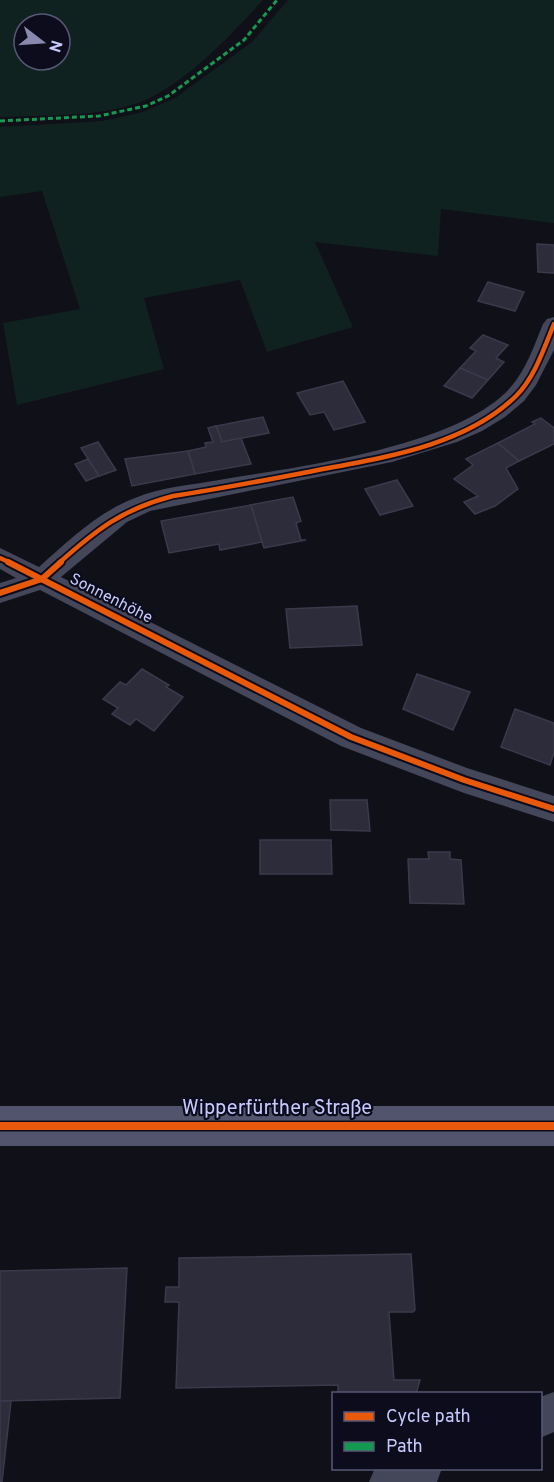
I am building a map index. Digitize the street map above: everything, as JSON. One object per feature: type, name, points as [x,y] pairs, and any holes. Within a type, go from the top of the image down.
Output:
[{"type":"main road","name":"Wipperfürther Straße","points":[[0,1126],[554,1126]]},
{"type":"street","name":"Sonnenhöhe","points":[[554,324],[533,374],[516,396],[494,415],[440,439],[383,458],[173,496],[143,504],[118,516],[80,545],[42,579],[351,737],[464,780],[554,809]]},
{"type":"street","points":[[0,558],[42,579]]},
{"type":"street","points":[[0,593],[42,579]]},
{"type":"street","points":[[390,1482],[417,1470]]},
{"type":"green space","points":[[0,0],[263,0],[203,60],[168,88],[132,105],[100,112],[0,117]]},
{"type":"green space","points":[[288,0],[554,0],[554,223],[441,209],[438,256],[315,242],[353,327],[267,352],[240,280],[144,298],[164,369],[17,405],[3,323],[80,309],[42,191],[0,197],[0,127],[102,121],[143,112],[175,98],[252,42]]},
{"type":"building","points":[[537,244],[554,245],[554,273],[538,272]]},
{"type":"building","points":[[488,282],[524,292],[515,311],[478,301]]},
{"type":"building","points":[[483,335],[508,345],[496,358],[504,362],[488,380],[460,368],[476,351],[470,348]]},
{"type":"building","points":[[460,368],[488,380],[472,398],[444,386]]},
{"type":"building","points":[[343,381],[365,422],[334,430],[324,412],[310,415],[297,393]]},
{"type":"building","points":[[263,417],[269,433],[222,442],[216,426]]},
{"type":"building","points":[[541,418],[554,428],[554,444],[519,461],[498,443],[535,424],[532,422]]},
{"type":"building","points":[[216,426],[222,442],[241,438],[251,464],[195,474],[188,451],[206,447],[205,443],[213,442],[208,428]]},
{"type":"building","points":[[98,442],[116,470],[99,476],[81,448]]},
{"type":"building","points":[[498,443],[519,461],[506,468],[518,489],[495,506],[475,514],[464,502],[478,496],[454,479],[473,465],[466,459]]},
{"type":"building","points":[[188,451],[195,474],[132,486],[125,459]]},
{"type":"building","points":[[88,459],[99,476],[86,481],[75,464]]},
{"type":"building","points":[[397,480],[413,506],[380,515],[365,489]]},
{"type":"building","points":[[293,497],[301,521],[296,523],[301,540],[306,540],[264,548],[250,505]]},
{"type":"building","points":[[251,505],[262,542],[220,550],[219,544],[169,553],[161,521]]},
{"type":"building","points":[[357,606],[362,645],[290,648],[286,609]]},
{"type":"building","points":[[142,669],[169,685],[166,687],[183,697],[154,731],[136,719],[130,725],[112,714],[118,708],[103,699],[120,682],[126,685]]},
{"type":"building","points":[[417,674],[470,692],[453,730],[403,709]]},
{"type":"building","points":[[515,709],[554,723],[554,752],[550,765],[501,747]]},
{"type":"building","points":[[330,800],[367,800],[370,831],[331,830]]},
{"type":"building","points":[[260,840],[331,840],[332,874],[260,874]]},
{"type":"building","points":[[428,852],[450,852],[450,859],[461,860],[464,904],[410,903],[408,859],[429,859]]},
{"type":"building","points":[[411,1254],[415,1310],[413,1312],[389,1312],[394,1380],[420,1380],[417,1392],[338,1392],[338,1385],[176,1388],[179,1302],[165,1302],[166,1287],[179,1287],[179,1258]]},
{"type":"building","points":[[127,1268],[120,1398],[0,1401],[0,1271]]},
{"type":"building","points":[[0,1401],[11,1401],[2,1482],[0,1482]]},
{"type":"marked path","points":[[0,121],[99,116],[146,106],[168,96],[244,40],[277,0]]},
{"type":"cycle path","points":[[0,593],[42,579],[80,545],[118,516],[143,504],[173,496],[364,461],[449,437],[474,425],[497,412],[523,388],[538,362],[554,324]]},
{"type":"cycle path","points":[[0,558],[351,737],[464,780],[554,809]]},
{"type":"cycle path","points":[[0,1126],[554,1126]]}]
